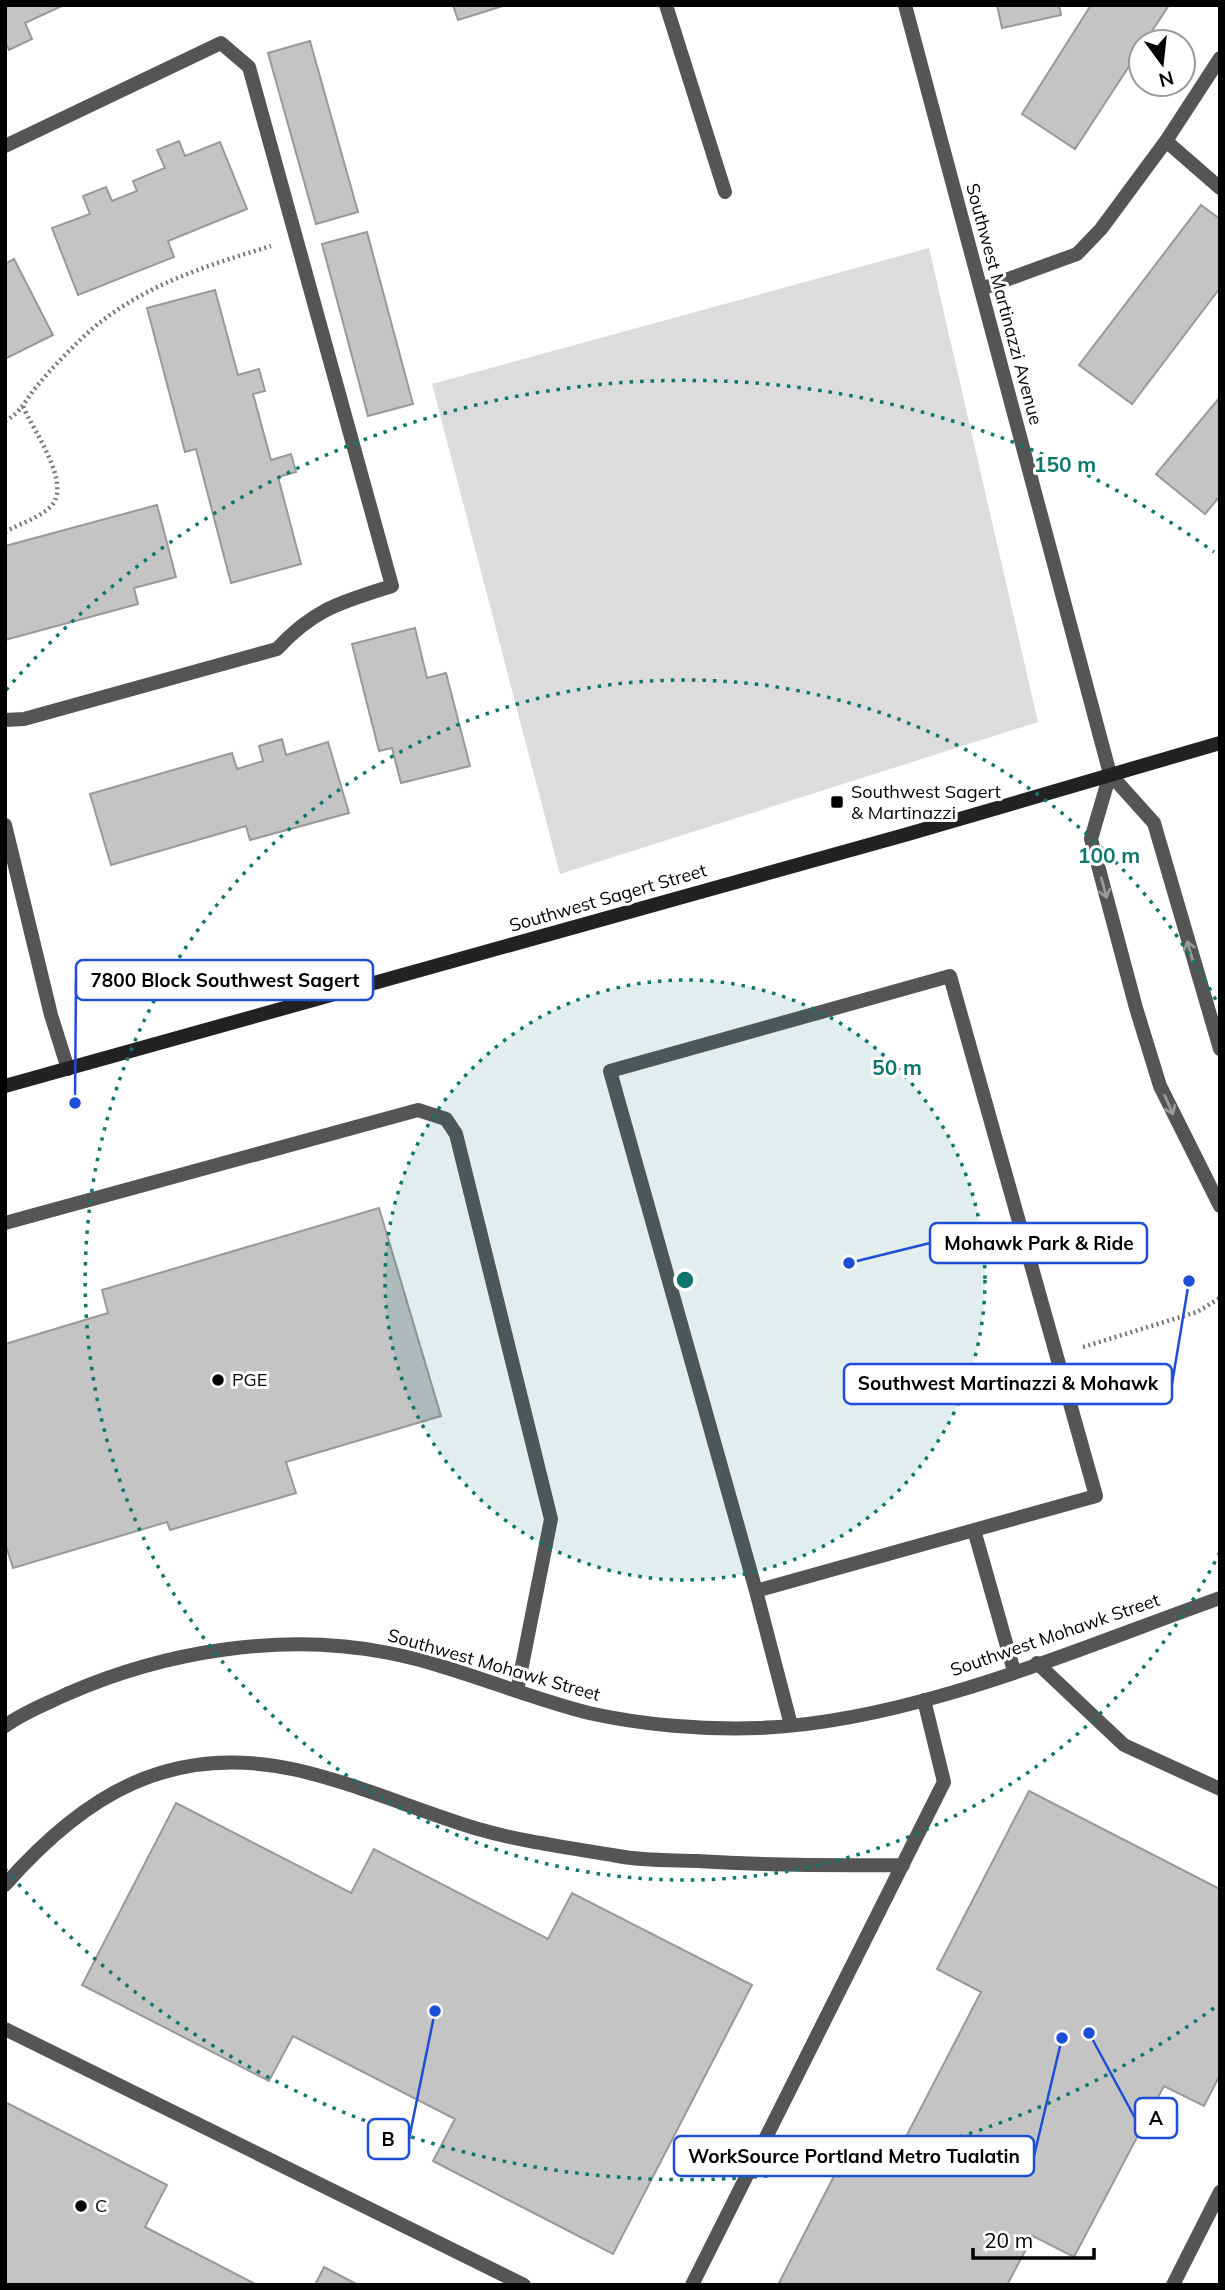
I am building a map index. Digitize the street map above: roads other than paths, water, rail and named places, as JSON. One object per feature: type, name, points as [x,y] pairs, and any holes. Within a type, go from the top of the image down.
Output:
[{"type":"main road","name":"Southwest Sagert Street","points":[[5,1086],[908,834],[1220,743]]},
{"type":"street","points":[[666,5],[725,192]]},
{"type":"street","name":"Southwest Martinazzi Avenue","points":[[905,5],[1110,774],[1154,822],[1220,1049]]},
{"type":"street","points":[[5,146],[221,43],[249,67],[392,586],[331,606],[301,623],[277,649],[24,719],[5,720]]},
{"type":"street","points":[[981,289],[1077,254],[1101,229],[1166,141],[1220,58]]},
{"type":"street","points":[[1166,141],[1220,188]]},
{"type":"street","points":[[1110,774],[1091,839],[1136,1008],[1160,1086],[1220,1206]]},
{"type":"street","points":[[5,825],[51,1015],[68,1069]]},
{"type":"street","points":[[756,1591],[1096,1496],[950,976],[610,1071],[791,1725]]},
{"type":"street","points":[[5,1223],[418,1110],[446,1119],[456,1134],[551,1519],[517,1691]]},
{"type":"street","points":[[974,1530],[1014,1671]]},
{"type":"street","name":"Southwest Mohawk Street","points":[[5,1726],[19,1716],[111,1675],[201,1652],[301,1644],[389,1653],[590,1713],[672,1725],[758,1728],[791,1725],[842,1719],[924,1700],[1220,1598]]},
{"type":"street","points":[[1037,1663],[1124,1745],[1220,1789]]},
{"type":"street","points":[[692,2285],[944,1782],[924,1700]]},
{"type":"street","points":[[5,1885],[40,1846],[90,1805],[133,1780],[190,1765],[259,1764],[298,1770],[480,1830],[622,1857],[792,1867],[903,1865]]},
{"type":"street","points":[[5,2028],[524,2285]]},
{"type":"street","points":[[1172,2285],[1220,2192]]},
{"type":"place","name":"Southwest Sagert & Martinazzi","points":[[837,802]]},
{"type":"place","name":"7800 Block Southwest Sagert","points":[[75,1103]]},
{"type":"place","name":"Mohawk Park & Ride","points":[[849,1263]]},
{"type":"place","name":"Southwest Martinazzi & Mohawk","points":[[1189,1281]]},
{"type":"place","name":"PGE","points":[[218,1380]]},
{"type":"place","name":"B","points":[[435,2011]]},
{"type":"place","name":"A","points":[[1089,2033]]},
{"type":"place","name":"WorkSource Portland Metro Tualatin","points":[[1062,2038]]},
{"type":"place","name":"C","points":[[81,2206]]}]
